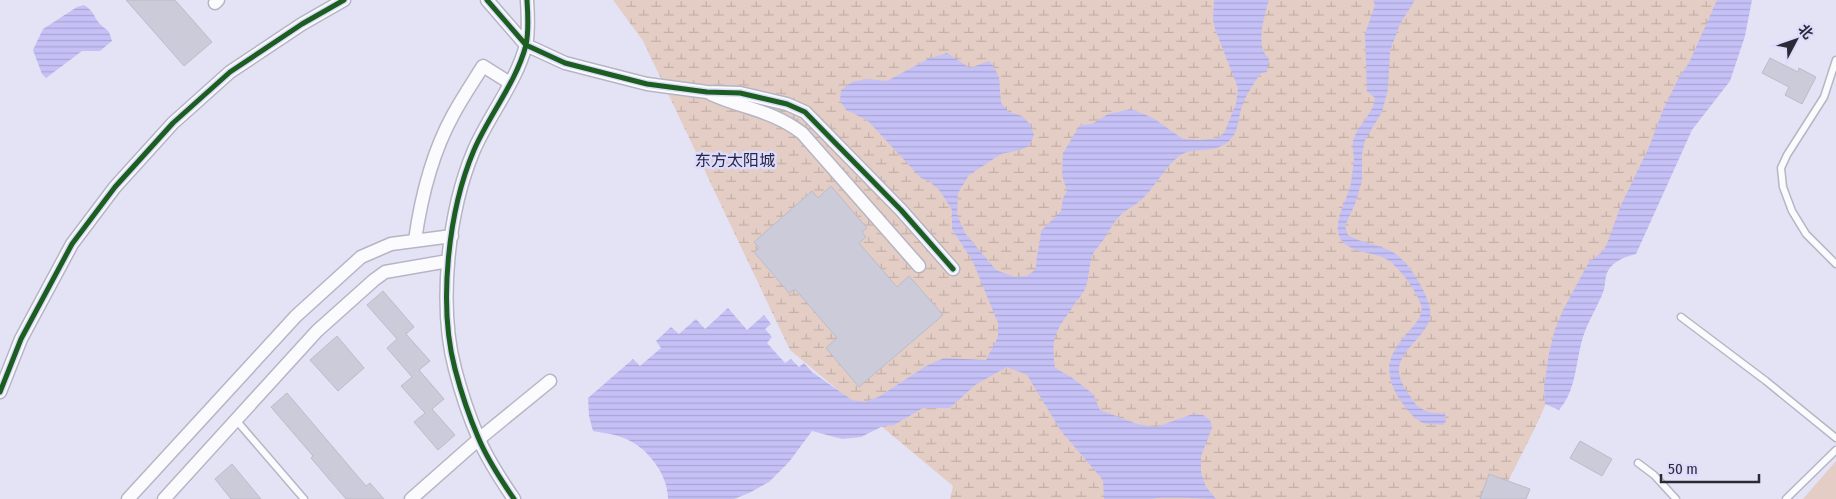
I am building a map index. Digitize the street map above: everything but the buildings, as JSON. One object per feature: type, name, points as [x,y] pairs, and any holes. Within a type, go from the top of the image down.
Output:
[{"type":"street","points":[[0,392],[21,339],[72,244],[115,187],[173,122],[230,72],[302,24],[326,4],[344,0]]},
{"type":"street","points":[[487,0],[526,45],[565,63],[647,84],[706,92],[740,93],[787,104],[805,112],[901,210],[953,269]]},
{"type":"street","points":[[514,499],[478,439],[455,369],[447,301],[448,261],[461,189],[474,150],[510,83],[526,45],[527,0]]},
{"type":"street","points":[[416,240],[418,220],[427,184],[452,117],[483,66],[510,83]]},
{"type":"street","points":[[706,92],[732,104],[769,113],[787,122],[802,133],[919,266]]},
{"type":"street","points":[[128,499],[296,316],[361,257],[391,244],[452,236]]},
{"type":"street","points":[[164,499],[317,331],[374,280],[385,272],[448,261]]},
{"type":"street","points":[[411,499],[478,439],[550,381]]},
{"type":"lane","points":[[1836,60],[1824,97],[1787,155],[1781,168],[1783,187],[1792,211],[1806,234],[1836,264]]},
{"type":"lane","points":[[1681,317],[1766,381],[1836,438]]},
{"type":"lane","points":[[236,420],[304,499]]},
{"type":"lane","points":[[1786,499],[1836,450]]},
{"type":"lane","points":[[1638,463],[1654,475],[1676,499]]},
{"type":"green space","points":[[613,0],[1729,0],[1534,430],[1499,499],[950,499],[953,486],[790,350],[643,41]]},
{"type":"green space","points":[[1836,461],[1836,499],[1803,499]]},
{"type":"shaded area","points":[[1214,0],[1269,0],[1261,39],[1262,47],[1269,58],[1267,72],[1261,73],[1248,93],[1232,138],[1220,147],[1192,151],[1179,156],[1142,199],[1116,220],[1094,252],[1085,289],[1057,332],[1054,356],[1055,368],[1071,377],[1093,394],[1100,410],[1137,424],[1156,427],[1193,414],[1203,415],[1210,420],[1212,428],[1201,456],[1201,472],[1206,487],[1216,499],[1104,499],[1103,480],[1061,431],[1027,375],[1007,367],[975,385],[950,408],[923,408],[894,425],[881,427],[861,437],[842,439],[812,431],[789,462],[769,482],[734,499],[668,499],[667,490],[660,471],[641,448],[620,437],[593,431],[589,416],[588,398],[633,359],[640,366],[661,348],[656,341],[671,327],[679,334],[696,319],[705,329],[728,308],[747,330],[764,315],[771,324],[765,329],[772,337],[767,343],[785,363],[791,359],[799,367],[804,363],[812,372],[852,400],[865,402],[880,396],[926,366],[944,358],[986,360],[998,337],[998,323],[973,262],[952,229],[952,210],[940,191],[929,181],[921,178],[867,120],[846,110],[840,101],[841,90],[852,82],[866,79],[887,81],[928,59],[947,53],[970,68],[989,61],[999,77],[1001,103],[1009,112],[1022,116],[1030,124],[1034,135],[1029,146],[1001,154],[969,175],[958,193],[957,214],[965,233],[996,270],[1015,277],[1027,276],[1036,269],[1041,231],[1061,211],[1063,198],[1067,191],[1062,175],[1063,153],[1080,125],[1092,124],[1108,114],[1131,109],[1153,118],[1183,139],[1216,139],[1224,133],[1236,104],[1238,88],[1215,29],[1213,20]]},
{"type":"shaded area","points":[[1373,0],[1415,0],[1400,24],[1390,51],[1388,89],[1382,112],[1365,140],[1362,154],[1362,181],[1355,204],[1345,226],[1348,235],[1397,255],[1410,268],[1425,293],[1430,309],[1428,325],[1405,353],[1401,360],[1399,372],[1404,387],[1417,405],[1425,411],[1445,413],[1446,421],[1443,425],[1423,423],[1418,420],[1400,400],[1391,382],[1390,366],[1393,353],[1421,314],[1421,305],[1415,293],[1406,278],[1389,261],[1349,247],[1340,238],[1338,231],[1340,213],[1351,183],[1354,160],[1353,141],[1357,131],[1372,109],[1375,98],[1367,91],[1365,34],[1375,5]]},
{"type":"shaded area","points":[[1717,0],[1752,0],[1745,36],[1730,81],[1692,130],[1636,254],[1618,261],[1608,271],[1603,292],[1583,337],[1572,385],[1565,402],[1559,410],[1545,404],[1544,387],[1555,329],[1589,262],[1602,252],[1607,244],[1621,205],[1649,147],[1663,110],[1679,77],[1689,63]]},
{"type":"shaded area","points":[[84,5],[88,7],[100,24],[108,31],[112,41],[100,51],[82,51],[46,78],[42,74],[33,50],[43,29],[77,7]]},
{"type":"cycle path","points":[[0,392],[21,339],[72,244],[115,187],[173,123],[230,72],[302,24],[344,0]]},
{"type":"cycle path","points":[[487,0],[526,45],[565,63],[647,84],[707,92],[740,93],[787,104],[805,112],[901,210],[953,269]]},
{"type":"cycle path","points":[[514,499],[486,453],[463,395],[450,344],[447,288],[448,258],[452,229],[465,174],[480,137],[522,59],[528,34],[527,0]]},
{"type":"district","name":"东方太阳城","points":[[735,160]]}]
